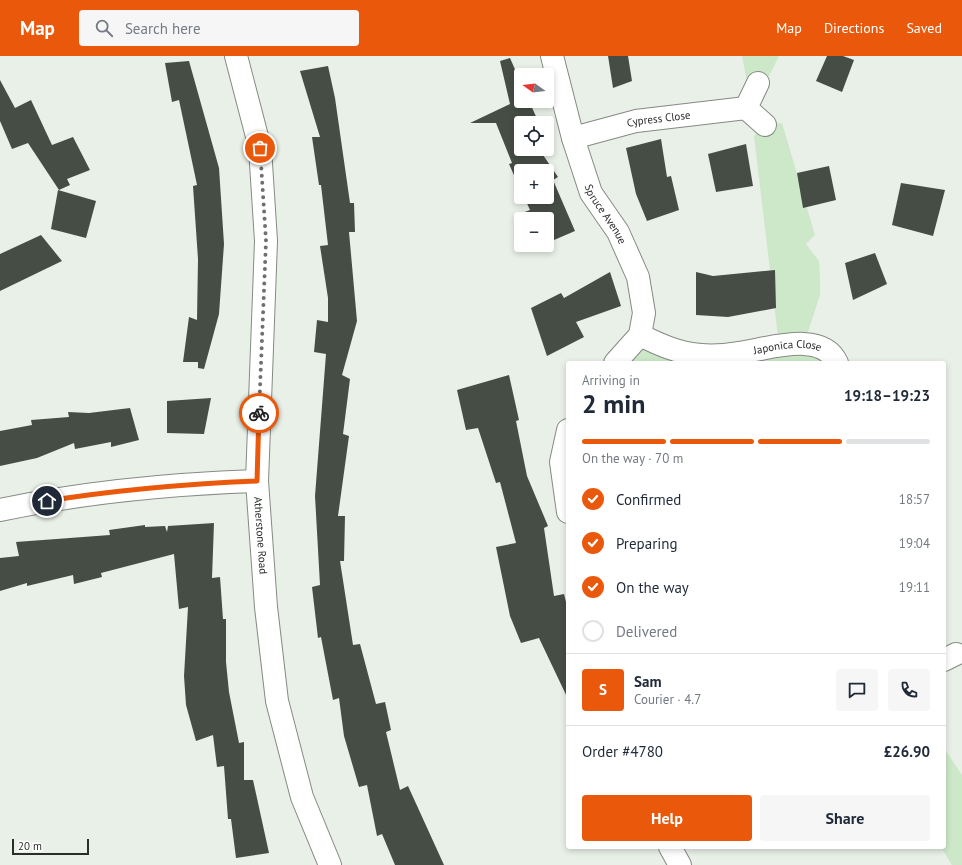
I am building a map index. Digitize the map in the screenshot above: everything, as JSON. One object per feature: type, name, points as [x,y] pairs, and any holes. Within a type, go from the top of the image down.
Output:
[{"type":"street","name":"Atherstone Road","points":[[236,56],[260,148],[266,241],[257,481],[266,607],[277,701],[302,797],[330,865]]},
{"type":"street","name":"Spruce Avenue","points":[[552,56],[573,138],[591,193],[618,232],[638,277],[644,313],[640,336]]},
{"type":"street","points":[[758,83],[746,108],[765,125]]},
{"type":"street","name":"Cypress Close","points":[[573,138],[636,121],[746,108]]},
{"type":"street","points":[[617,361],[640,336]]},
{"type":"street","name":"Japonica Close","points":[[640,336],[672,350],[702,355],[738,353],[790,343],[804,344],[822,347],[835,358],[836,361]]},
{"type":"street","points":[[566,439],[561,462],[566,498]]},
{"type":"street","points":[[0,510],[100,492],[192,483],[257,481]]},
{"type":"street","points":[[671,849],[680,865]]},
{"type":"green space","points":[[742,56],[779,56],[766,82],[747,82]]},
{"type":"green space","points":[[782,123],[815,235],[806,244],[819,261],[820,295],[804,344],[834,361],[617,361],[640,335],[672,350],[779,345],[754,136],[765,125]]},
{"type":"green space","points":[[946,751],[962,775],[962,865],[952,865],[942,849],[946,849]]},
{"type":"building","points":[[608,56],[628,56],[632,81],[613,88]]},
{"type":"building","points":[[827,56],[843,56],[854,60],[842,92],[816,81]]},
{"type":"building","points":[[510,58],[514,68],[514,108],[532,108],[536,116],[514,116],[514,156],[544,156],[549,164],[514,164],[514,175],[509,164],[512,163],[496,123],[470,123],[510,104],[500,61]]},
{"type":"building","points":[[189,61],[219,168],[224,244],[219,314],[204,369],[198,368],[198,362],[183,362],[189,317],[197,320],[198,259],[193,186],[197,185],[179,100],[172,102],[165,63]]},
{"type":"building","points":[[328,66],[335,98],[350,203],[354,203],[355,232],[349,232],[357,321],[342,375],[350,379],[343,434],[349,436],[338,516],[345,516],[344,561],[340,561],[353,645],[360,644],[376,704],[385,702],[391,730],[386,732],[400,790],[408,786],[444,865],[395,865],[382,834],[377,836],[367,785],[359,787],[344,736],[339,698],[333,700],[321,637],[318,638],[312,587],[320,585],[315,496],[326,354],[314,352],[317,320],[328,322],[328,298],[320,246],[328,245],[321,185],[319,185],[312,137],[320,137],[300,71]]},
{"type":"building","points":[[0,80],[15,108],[31,100],[52,145],[73,137],[90,170],[67,179],[70,185],[59,190],[28,143],[12,149],[0,121]]},
{"type":"building","points":[[661,139],[667,177],[671,176],[679,210],[647,221],[636,194],[626,148]]},
{"type":"building","points":[[746,144],[753,186],[716,192],[708,154]]},
{"type":"building","points":[[829,166],[836,200],[803,208],[797,173]]},
{"type":"building","points":[[554,171],[558,177],[554,179]]},
{"type":"building","points":[[554,182],[575,231],[554,240],[554,212],[525,212],[530,210],[527,204],[554,204]]},
{"type":"building","points":[[901,183],[945,190],[933,236],[892,225]]},
{"type":"building","points":[[58,190],[96,201],[86,238],[51,229]]},
{"type":"building","points":[[41,235],[62,261],[0,291],[0,254]]},
{"type":"building","points":[[875,253],[887,284],[853,300],[845,263]]},
{"type":"building","points":[[775,270],[776,308],[728,317],[696,315],[696,272],[713,276]]},
{"type":"building","points":[[610,272],[621,306],[576,322],[584,337],[547,356],[531,308],[561,293],[564,298]]},
{"type":"building","points":[[509,375],[519,420],[516,421],[527,476],[548,526],[544,528],[554,596],[564,594],[566,602],[566,695],[539,638],[521,643],[510,616],[496,547],[516,543],[500,482],[496,483],[478,428],[466,430],[457,390]]},
{"type":"building","points":[[211,398],[204,434],[167,433],[167,401]]},
{"type":"building","points":[[130,408],[139,440],[111,447],[111,442],[75,449],[74,443],[37,458],[0,466],[0,431],[32,425],[31,420],[69,417],[68,412],[89,413]]},
{"type":"building","points":[[214,523],[212,578],[220,577],[223,619],[226,619],[226,662],[229,692],[239,743],[244,742],[244,780],[253,780],[269,853],[236,858],[231,819],[228,819],[224,766],[217,767],[213,735],[196,741],[186,705],[184,676],[188,607],[179,609],[174,554],[101,573],[102,577],[74,584],[73,575],[27,586],[27,583],[0,591],[0,558],[19,556],[16,542],[110,535],[109,530],[145,525],[145,527],[165,526],[167,532],[168,526]]},
{"type":"way so far","points":[[259,413],[266,241],[260,148]]},
{"type":"route","points":[[47,501],[93,493],[192,483],[257,481],[259,413]]}]
